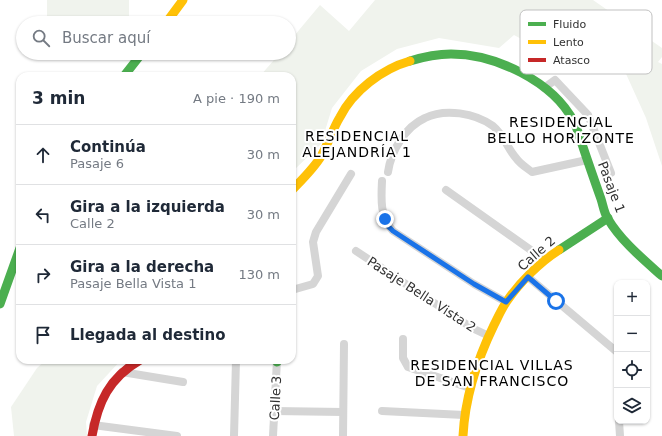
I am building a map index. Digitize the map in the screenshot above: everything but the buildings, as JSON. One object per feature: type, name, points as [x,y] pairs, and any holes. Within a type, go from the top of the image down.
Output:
[{"type":"street","points":[[171,16],[183,0]]},
{"type":"street","name":"Pasaje 1","points":[[296,186],[309,173],[318,160],[337,119],[348,102],[377,76],[403,63],[426,56],[439,54],[468,55],[508,66],[520,73]]},
{"type":"street","points":[[127,72],[137,60]]},
{"type":"street","name":"Pasaje 1","points":[[522,74],[544,88],[562,106],[574,122],[608,218],[621,236],[639,256],[662,276]]},
{"type":"street","points":[[544,88],[555,80],[588,115],[611,173]]},
{"type":"street","points":[[388,172],[389,162],[395,150],[409,130],[425,118],[449,114],[471,116],[485,121],[501,133],[515,158],[532,172],[587,160]]},
{"type":"street","points":[[296,289],[313,284],[318,276],[313,242],[316,232],[351,174]]},
{"type":"street","points":[[382,181],[381,206],[388,226],[393,231],[474,284],[506,302]]},
{"type":"street","points":[[446,190],[545,259]]},
{"type":"street","name":"Calle 2","points":[[463,436],[464,415],[475,369],[488,336],[506,302],[545,259],[608,218]]},
{"type":"street","name":"Pasaje Bella Vista 2","points":[[356,251],[472,328],[488,336]]},
{"type":"street","points":[[0,304],[16,259]]},
{"type":"street","points":[[528,277],[614,349]]},
{"type":"street","points":[[403,340],[403,358],[408,367],[470,388]]},
{"type":"street","points":[[344,344],[344,436]]},
{"type":"street","points":[[92,436],[93,425],[103,395],[122,372],[134,364]]},
{"type":"street","points":[[234,436],[236,364]]},
{"type":"street","name":"Calle 3","points":[[273,436],[277,364]]},
{"type":"street","points":[[122,372],[183,382]]},
{"type":"street","points":[[382,410],[464,415]]},
{"type":"street","points":[[274,411],[343,412]]},
{"type":"street","points":[[620,424],[620,436]]},
{"type":"street","points":[[93,425],[177,436]]},
{"type":"shaded area","points":[[47,0],[129,0],[129,16],[47,16]]},
{"type":"shaded area","points":[[375,0],[593,0],[607,10],[520,10],[520,38],[514,35],[499,48],[439,38],[397,49],[361,71],[332,108],[321,144],[296,168],[296,72],[263,72],[274,60],[296,60],[296,34],[320,5],[349,31]]},
{"type":"shaded area","points":[[652,41],[662,48],[662,57],[658,62],[662,64],[662,166],[646,118],[626,74],[652,74]]},
{"type":"shaded area","points":[[42,364],[117,364],[97,386],[86,422],[87,436],[14,436],[11,407],[37,368]]},
{"type":"traffic: fast","points":[[410,61],[446,54],[468,55],[504,65],[520,73]]},
{"type":"traffic: fast","points":[[127,72],[137,60]]},
{"type":"traffic: fast","points":[[523,74],[537,82],[552,94],[564,107],[574,122],[608,219],[619,235],[662,276]]},
{"type":"traffic: fast","points":[[559,250],[608,218]]},
{"type":"traffic: fast","points":[[0,304],[16,259]]},
{"type":"traffic: slow","points":[[171,16],[183,0]]},
{"type":"traffic: slow","points":[[296,186],[320,158],[337,122],[352,98],[379,75],[389,69],[410,61]]},
{"type":"traffic: slow","points":[[463,436],[466,407],[477,365],[500,313],[512,294],[524,280],[538,266],[559,250]]},
{"type":"traffic: jam","points":[[92,436],[98,412],[107,392],[120,375],[134,364]]},
{"type":"district","name":"RESIDENCIAL BELLO HORIZONTE","points":[[561,130]]},
{"type":"district","name":"RESIDENCIAL ALEJANDRÍA 1","points":[[357,144]]},
{"type":"district","name":"RESIDENCIAL VILLAS DE SAN FRANCISCO","points":[[492,374]]},
{"type":"route","points":[[385,219],[388,226],[393,231],[474,284],[506,302],[528,277],[556,301]]}]
